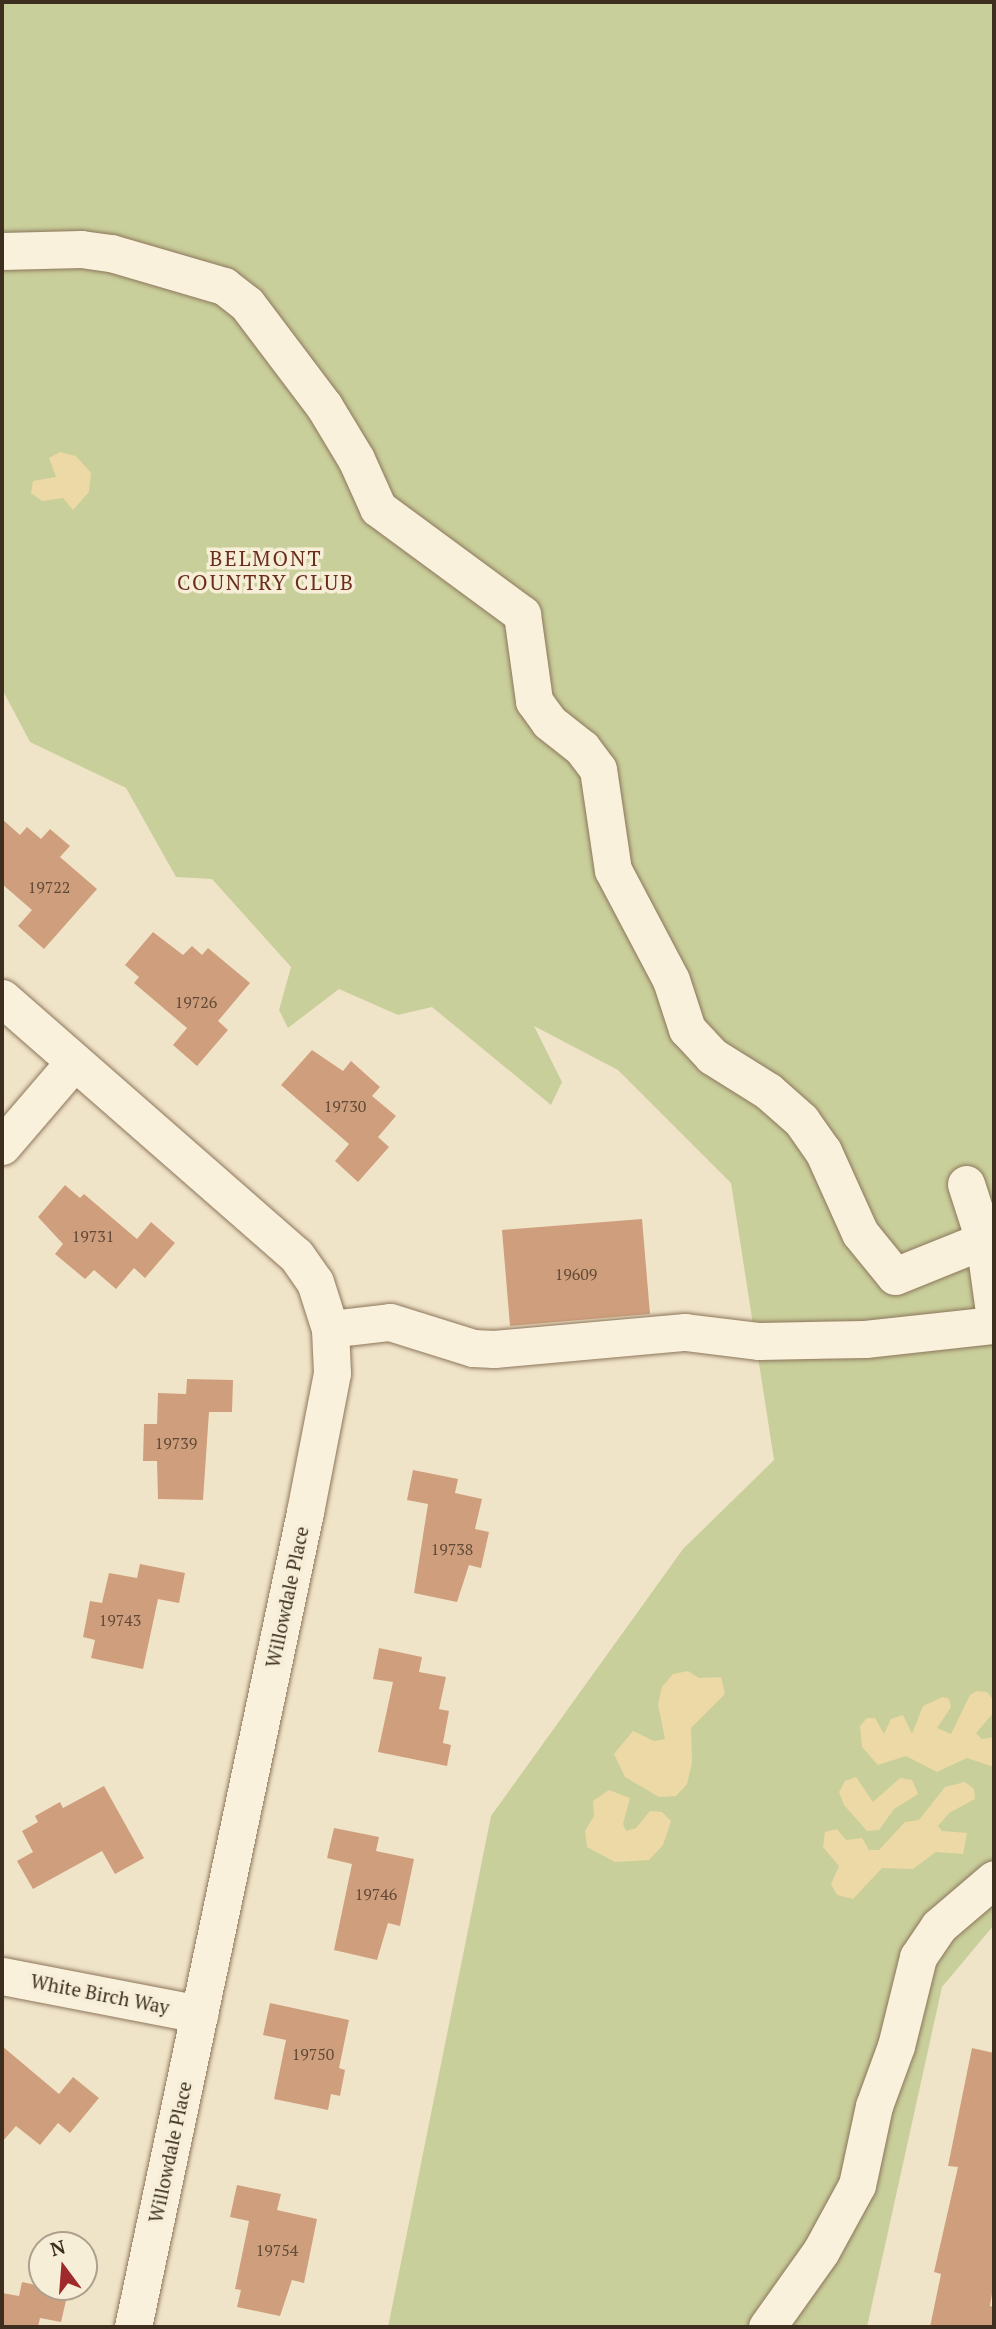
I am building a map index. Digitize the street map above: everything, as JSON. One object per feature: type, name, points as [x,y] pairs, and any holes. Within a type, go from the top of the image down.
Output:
[{"type":"street","points":[[2,251],[81,249],[111,253],[224,286],[247,304],[324,406],[356,459],[378,508],[522,614],[534,701],[549,722],[583,748],[598,769],[613,870],[671,981],[687,1029],[712,1056],[768,1091],[801,1120],[823,1151],[860,1233],[883,1268],[895,1276],[989,1239]]},
{"type":"street","name":"Willowdale Place","points":[[2,998],[296,1255],[315,1282],[331,1329],[332,1373],[134,2327]]},
{"type":"street","points":[[2,1146],[74,1062]]},
{"type":"street","points":[[966,1184],[989,1239],[994,1312]]},
{"type":"street","points":[[331,1329],[390,1322],[473,1348],[494,1349],[685,1332],[759,1341],[838,1340],[994,1325]]},
{"type":"street","points":[[767,2327],[821,2251],[856,2185],[874,2106],[896,2046],[918,1957],[939,1926],[994,1879]]},
{"type":"street","name":"White Birch Way","points":[[2,1976],[199,2014]]},
{"type":"green space","points":[[2,2],[994,2],[994,1925],[942,1987],[867,2327],[388,2327],[491,1816],[683,1549],[774,1460],[731,1183],[618,1070],[534,1026],[562,1082],[551,1105],[432,1007],[398,1015],[339,989],[288,1028],[279,1010],[291,967],[212,879],[176,877],[126,788],[30,742],[2,689]]},
{"type":"sand","points":[[60,452],[76,456],[91,473],[89,492],[73,510],[63,498],[42,501],[31,493],[33,481],[56,477],[49,458]]},
{"type":"sand","points":[[688,1671],[699,1678],[721,1677],[725,1694],[691,1728],[692,1763],[687,1784],[676,1796],[659,1797],[625,1777],[614,1754],[633,1731],[654,1741],[665,1739],[658,1704],[662,1687],[673,1674]]},
{"type":"sand","points":[[977,1691],[987,1692],[994,1701],[994,1712],[976,1733],[982,1739],[994,1737],[994,1767],[967,1758],[937,1772],[906,1756],[878,1765],[862,1747],[860,1726],[867,1718],[875,1718],[884,1734],[891,1719],[903,1715],[912,1734],[923,1706],[943,1697],[949,1699],[951,1707],[937,1728],[951,1734],[970,1695]]},
{"type":"sand","points":[[856,1777],[873,1802],[900,1778],[912,1780],[918,1794],[894,1809],[879,1830],[867,1831],[844,1805],[839,1792],[845,1781]]},
{"type":"sand","points":[[965,1782],[974,1789],[975,1799],[949,1813],[938,1826],[942,1831],[967,1833],[963,1854],[936,1852],[913,1869],[882,1868],[853,1899],[837,1895],[831,1884],[839,1866],[823,1847],[825,1832],[837,1829],[846,1840],[862,1838],[869,1850],[879,1850],[905,1822],[919,1820],[945,1787]]},
{"type":"sand","points":[[609,1790],[630,1798],[623,1824],[626,1831],[636,1828],[650,1811],[662,1812],[671,1821],[663,1845],[649,1860],[615,1862],[587,1847],[585,1831],[594,1816],[593,1801]]},
{"type":"building","points":[[2,819],[20,835],[27,827],[41,839],[50,829],[70,846],[60,857],[97,889],[44,949],[18,926],[32,910],[2,884]]},
{"type":"building","points":[[153,932],[183,955],[192,946],[202,955],[208,948],[250,983],[218,1021],[228,1030],[197,1066],[173,1045],[187,1028],[134,983],[139,977],[125,965]]},
{"type":"building","points":[[312,1050],[343,1071],[351,1061],[380,1087],[372,1096],[396,1116],[378,1137],[389,1147],[358,1182],[335,1161],[349,1144],[281,1085]]},
{"type":"building","points":[[65,1185],[80,1198],[84,1194],[137,1239],[151,1222],[175,1243],[145,1278],[134,1268],[116,1289],[94,1270],[85,1279],[55,1254],[63,1244],[38,1217]]},
{"type":"building","points":[[642,1219],[650,1314],[510,1326],[502,1230]]},
{"type":"building","points":[[187,1379],[233,1380],[232,1412],[209,1412],[203,1500],[158,1499],[157,1461],[143,1461],[144,1424],[157,1424],[158,1393],[186,1394]]},
{"type":"building","points":[[413,1470],[458,1479],[455,1493],[482,1499],[475,1529],[489,1532],[481,1568],[469,1565],[457,1602],[414,1593],[428,1504],[407,1500]]},
{"type":"building","points":[[140,1564],[185,1573],[179,1603],[158,1599],[143,1669],[91,1658],[95,1640],[83,1637],[90,1601],[102,1603],[109,1573],[137,1578]]},
{"type":"building","points":[[379,1648],[422,1657],[419,1672],[446,1677],[439,1709],[449,1711],[443,1743],[451,1745],[447,1766],[378,1752],[393,1682],[373,1679]]},
{"type":"building","points":[[104,1786],[144,1858],[115,1874],[102,1851],[33,1889],[17,1861],[33,1852],[22,1831],[38,1822],[35,1816],[60,1802],[63,1808]]},
{"type":"building","points":[[334,1828],[379,1837],[376,1851],[414,1859],[400,1926],[388,1923],[377,1960],[334,1950],[352,1864],[327,1858]]},
{"type":"building","points":[[270,2003],[349,2020],[339,2068],[345,2070],[340,2096],[331,2094],[328,2110],[274,2099],[286,2040],[263,2035]]},
{"type":"building","points":[[2,2046],[59,2094],[73,2077],[99,2098],[70,2133],[58,2123],[40,2145],[16,2126],[2,2142]]},
{"type":"building","points":[[972,2048],[994,2053],[994,2282],[990,2306],[994,2307],[994,2327],[930,2327],[941,2274],[934,2272],[958,2167],[948,2166]]},
{"type":"building","points":[[237,2185],[281,2194],[277,2210],[317,2219],[304,2283],[292,2280],[280,2316],[237,2307],[241,2290],[235,2289],[249,2221],[230,2217]]},
{"type":"building","points":[[22,2282],[28,2283],[28,2301],[66,2301],[61,2322],[40,2318],[38,2327],[2,2327],[2,2293],[19,2296]]},
{"type":"district","name":"BELMONT COUNTRY CLUB","points":[[266,570]]}]
